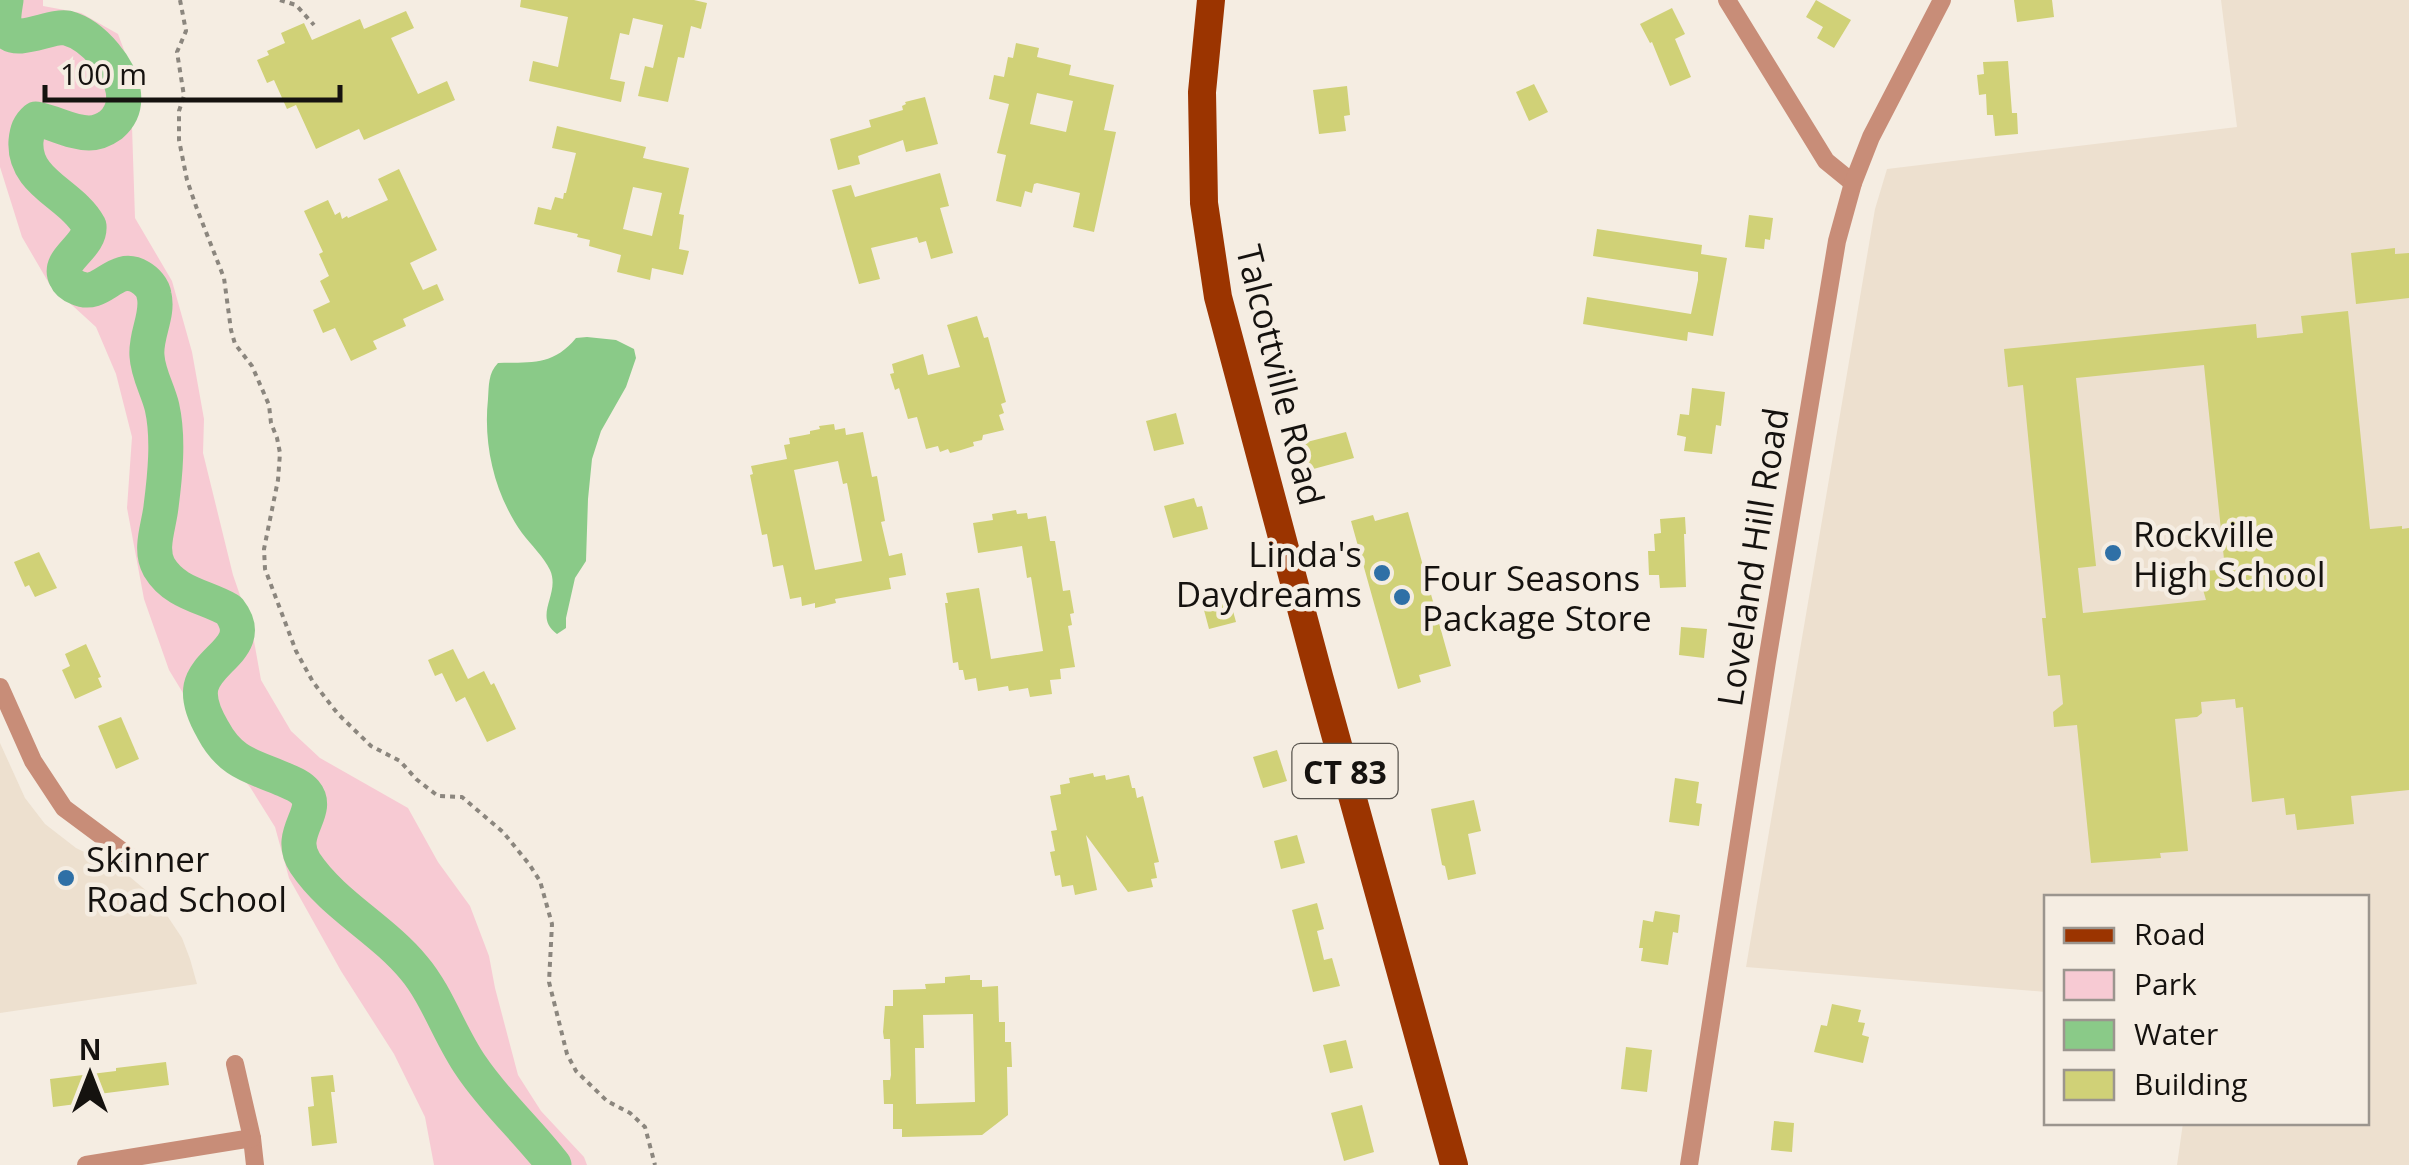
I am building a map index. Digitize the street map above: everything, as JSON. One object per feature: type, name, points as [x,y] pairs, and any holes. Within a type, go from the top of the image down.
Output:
[{"type":"main road","name":"Talcottville Road","points":[[1211,0],[1202,92],[1204,203],[1218,297],[1454,1165]]},
{"type":"street","points":[[1727,0],[1826,161],[1853,183]]},
{"type":"street","name":"Loveland Hill Road","points":[[1690,1165],[1838,240],[1871,136],[1942,0]]},
{"type":"street","points":[[0,687],[33,762],[64,808],[130,857]]},
{"type":"street","points":[[235,1064],[255,1165]]},
{"type":"street","points":[[86,1165],[252,1138]]},
{"type":"path","points":[[180,0],[186,31],[177,52],[184,96],[179,111],[180,140],[188,180],[224,278],[235,344],[252,366],[269,405],[270,423],[277,438],[278,480],[264,549],[265,569],[296,651],[313,682],[338,714],[371,746],[400,762],[438,796],[462,796],[503,832],[529,864],[540,880],[552,924],[550,982],[567,1054],[576,1072],[607,1101],[644,1127],[655,1165]]},
{"type":"path","points":[[280,0],[296,5],[314,25]]},
{"type":"shaded area","name":"Rockville High School","points":[[2221,0],[2409,0],[2409,1165],[2177,1165],[2183,1125],[2369,1125],[2369,895],[2044,895],[2044,992],[1746,967],[1875,209],[1887,169],[2237,127]]},
{"type":"shaded area","name":"Skinner Road School","points":[[0,743],[25,798],[45,824],[76,848],[123,871],[156,899],[182,938],[197,984],[0,1013]]},
{"type":"green space","points":[[0,0],[43,0],[43,6],[81,13],[118,34],[130,66],[135,218],[172,281],[192,352],[204,419],[203,453],[233,575],[252,630],[261,680],[291,731],[320,758],[408,808],[438,862],[470,906],[489,956],[518,1075],[541,1111],[587,1165],[434,1165],[425,1117],[394,1054],[289,878],[275,827],[250,787],[217,749],[169,670],[144,599],[127,508],[132,437],[116,374],[96,327],[50,285],[22,237],[0,167]]},
{"type":"water","points":[[576,338],[616,340],[634,349],[636,358],[592,459],[586,561],[575,578],[566,628],[557,634],[547,620],[552,588],[550,570],[513,518],[493,469],[487,434],[489,385],[498,363],[550,358]]},
{"type":"building","points":[[521,0],[707,3],[701,29],[691,26],[684,58],[678,57],[668,102],[638,96],[645,66],[653,68],[663,25],[633,18],[629,35],[620,33],[610,79],[625,82],[621,102],[529,81],[533,61],[558,67],[568,17],[520,7]]},
{"type":"building","points":[[1816,0],[1851,20],[1834,48],[1817,38],[1823,27],[1806,17]]},
{"type":"building","points":[[2014,0],[2052,0],[2054,17],[2017,22]]},
{"type":"building","points":[[1672,8],[1685,34],[1675,39],[1691,77],[1670,86],[1640,24]]},
{"type":"building","points":[[406,11],[414,28],[391,38],[418,94],[447,81],[455,100],[364,140],[359,129],[316,149],[296,105],[287,109],[274,80],[267,83],[257,60],[285,43],[281,33],[304,23],[312,40],[360,19],[364,29]]},
{"type":"building","points":[[1016,43],[1039,48],[1037,57],[1071,65],[1069,75],[1114,85],[1104,130],[1116,132],[1094,232],[1073,227],[1080,193],[1037,183],[1032,193],[1025,191],[1021,207],[996,201],[1006,155],[997,153],[1009,104],[989,99],[994,75],[1004,77],[1008,57],[1013,58]],"holes":[[[1037,93],[1073,101],[1066,132],[1030,124]]]},
{"type":"building","points":[[2008,61],[2012,113],[2017,113],[2018,134],[1995,136],[1993,115],[1987,115],[1986,94],[1979,95],[1977,75],[1984,74],[1983,62]]},
{"type":"building","points":[[1534,84],[1548,112],[1529,121],[1516,92]]},
{"type":"building","points":[[1347,86],[1350,115],[1344,116],[1346,131],[1319,134],[1313,90]]},
{"type":"building","points":[[925,97],[938,144],[906,152],[903,140],[858,156],[860,164],[838,170],[830,139],[871,127],[869,120],[903,110],[905,102]]},
{"type":"building","points":[[557,126],[646,147],[643,158],[689,168],[679,214],[684,215],[679,249],[689,251],[683,275],[652,268],[650,280],[617,272],[621,255],[589,246],[590,240],[577,237],[578,234],[534,224],[538,207],[551,210],[555,197],[563,199],[576,153],[552,148]],"holes":[[[633,187],[662,193],[652,236],[623,229]]]},
{"type":"building","points":[[399,169],[437,250],[410,263],[423,290],[437,284],[444,300],[403,319],[406,326],[373,341],[377,349],[351,361],[335,328],[323,333],[313,310],[330,302],[320,281],[329,276],[319,254],[323,252],[304,211],[328,200],[335,215],[340,212],[342,219],[348,218],[388,200],[378,179]]},
{"type":"building","points":[[940,173],[949,206],[940,208],[953,253],[931,259],[926,241],[919,243],[917,237],[871,248],[880,279],[859,284],[832,190],[851,185],[855,197]]},
{"type":"building","points":[[1749,215],[1773,218],[1770,240],[1765,239],[1764,249],[1745,247]]},
{"type":"building","points":[[1597,229],[1702,245],[1701,254],[1727,258],[1713,336],[1688,332],[1687,341],[1583,324],[1587,297],[1691,314],[1698,280],[1698,272],[1593,256]]},
{"type":"building","points":[[2395,248],[2395,254],[2409,253],[2409,298],[2356,304],[2351,253]]},
{"type":"building","points":[[2348,311],[2370,529],[2409,528],[2409,790],[2351,796],[2354,824],[2297,830],[2295,814],[2286,815],[2284,798],[2252,802],[2243,707],[2236,708],[2235,699],[2201,702],[2202,713],[2197,717],[2175,719],[2188,851],[2160,853],[2161,858],[2091,863],[2077,725],[2054,727],[2053,712],[2063,704],[2060,675],[2048,676],[2023,385],[2008,387],[2004,349],[2256,324],[2257,338],[2303,333],[2301,316]],"holes":[[[2204,365],[2225,569],[2198,572],[2206,600],[2083,613],[2078,568],[2096,566],[2076,378]]]},
{"type":"building","points":[[977,316],[984,338],[988,337],[1006,402],[1001,404],[1004,413],[999,415],[1004,430],[983,435],[982,440],[973,442],[974,446],[950,453],[948,449],[940,452],[938,446],[926,449],[917,417],[908,419],[899,388],[895,390],[890,374],[894,373],[892,364],[923,354],[928,375],[960,367],[947,325]]},
{"type":"building","points":[[1692,388],[1725,392],[1721,426],[1716,425],[1712,454],[1684,451],[1686,437],[1677,435],[1680,414],[1689,415]]},
{"type":"building","points":[[1176,413],[1184,444],[1154,451],[1146,421]]},
{"type":"building","points":[[834,424],[835,430],[845,428],[846,435],[863,432],[872,477],[877,476],[889,556],[902,553],[906,575],[889,578],[891,589],[835,599],[836,603],[815,608],[815,603],[802,606],[801,597],[790,599],[783,565],[773,567],[750,475],[751,466],[787,459],[784,445],[790,444],[789,438],[810,434],[819,426]],"holes":[[[838,461],[843,484],[847,483],[862,561],[815,570],[794,470]]]},
{"type":"building","points":[[1346,432],[1354,458],[1306,471],[1299,444]]},
{"type":"building","points":[[1194,498],[1197,507],[1202,506],[1208,529],[1173,538],[1164,506]]},
{"type":"building","points":[[1016,510],[1017,514],[1027,513],[1028,519],[1046,516],[1050,541],[1055,541],[1063,591],[1070,590],[1074,613],[1070,614],[1072,625],[1068,626],[1075,667],[1060,669],[1061,679],[1050,680],[1052,694],[1030,697],[1028,688],[1009,691],[1008,686],[978,691],[976,678],[965,680],[958,662],[953,663],[945,603],[946,593],[979,588],[991,659],[1043,651],[1022,546],[978,553],[973,523],[993,520],[992,514]]},
{"type":"building","points":[[1408,512],[1451,666],[1419,675],[1421,682],[1398,689],[1351,521],[1373,515],[1375,521]]},
{"type":"building","points":[[1685,517],[1686,587],[1660,588],[1659,575],[1649,575],[1648,551],[1655,551],[1654,534],[1661,533],[1660,519]]},
{"type":"building","points":[[39,552],[57,588],[35,597],[29,585],[25,587],[14,562]]},
{"type":"building","points":[[1227,589],[1236,622],[1209,629],[1200,595]]},
{"type":"building","points":[[1681,627],[1707,629],[1704,658],[1679,655]]},
{"type":"building","points":[[86,644],[102,687],[75,699],[62,670],[70,666],[65,654]]},
{"type":"building","points":[[453,649],[468,679],[484,671],[491,685],[494,683],[516,729],[487,742],[465,697],[456,702],[442,673],[435,676],[428,660]]},
{"type":"building","points":[[121,717],[139,759],[116,769],[98,726]]},
{"type":"building","points":[[1277,750],[1287,781],[1263,788],[1253,757]]},
{"type":"building","points":[[1093,773],[1094,777],[1105,775],[1106,780],[1129,775],[1137,798],[1143,796],[1159,862],[1154,863],[1157,878],[1151,879],[1153,887],[1128,892],[1086,835],[1097,890],[1075,895],[1073,885],[1062,887],[1060,875],[1055,876],[1050,852],[1055,851],[1051,831],[1057,830],[1050,796],[1061,794],[1060,785],[1070,783],[1069,778]]},
{"type":"building","points":[[1675,778],[1699,782],[1699,826],[1669,822]]},
{"type":"building","points":[[1474,800],[1481,831],[1468,834],[1476,874],[1448,880],[1431,809]]},
{"type":"building","points":[[1297,835],[1305,863],[1281,869],[1274,841]]},
{"type":"building","points":[[1317,903],[1324,929],[1317,931],[1324,960],[1332,958],[1340,986],[1313,992],[1292,910]]},
{"type":"building","points":[[1655,911],[1680,915],[1668,965],[1641,961],[1643,920],[1653,922]]},
{"type":"building","points":[[970,975],[970,980],[982,980],[982,987],[998,986],[999,1022],[1005,1022],[1005,1042],[1011,1042],[1008,1115],[982,1135],[902,1137],[902,1129],[893,1129],[893,1104],[884,1104],[883,1080],[890,1080],[891,1075],[890,1039],[884,1039],[883,1032],[885,1006],[893,1006],[893,990],[926,989],[925,984],[945,983],[945,977]],"holes":[[[973,1014],[975,1102],[916,1104],[915,1048],[924,1048],[923,1015]]]},
{"type":"building","points":[[1832,1004],[1861,1010],[1858,1022],[1865,1023],[1862,1035],[1869,1037],[1863,1063],[1814,1052],[1821,1025],[1827,1026]]},
{"type":"building","points":[[1346,1040],[1353,1068],[1330,1073],[1323,1045]]},
{"type":"building","points":[[1626,1047],[1652,1050],[1647,1092],[1621,1089]]},
{"type":"building","points":[[166,1062],[169,1085],[91,1095],[92,1102],[53,1107],[50,1079]]},
{"type":"building","points":[[333,1075],[337,1143],[312,1146],[308,1107],[314,1106],[311,1077]]},
{"type":"building","points":[[1362,1105],[1374,1152],[1344,1161],[1331,1113]]},
{"type":"building","points":[[1774,1121],[1794,1123],[1792,1152],[1771,1150]]},
{"type":"waterway","points":[[6,0],[4,24],[12,35],[60,28],[73,30],[101,51],[123,90],[118,117],[98,132],[82,133],[36,119],[27,134],[27,155],[40,178],[72,205],[89,226],[85,240],[66,265],[68,281],[87,290],[131,274],[145,281],[153,292],[155,310],[147,356],[162,407],[166,444],[156,560],[173,583],[229,610],[236,622],[234,643],[201,687],[208,720],[235,757],[305,792],[309,807],[299,842],[305,863],[329,892],[414,968],[471,1066],[554,1165]]},
{"type":"place","name":"Rockville High School","points":[[2113,553]]},
{"type":"place","name":"Linda's Daydreams","points":[[1382,573]]},
{"type":"place","name":"Four Seasons Package Store","points":[[1402,597]]},
{"type":"place","name":"Skinner Road School","points":[[66,878]]}]
